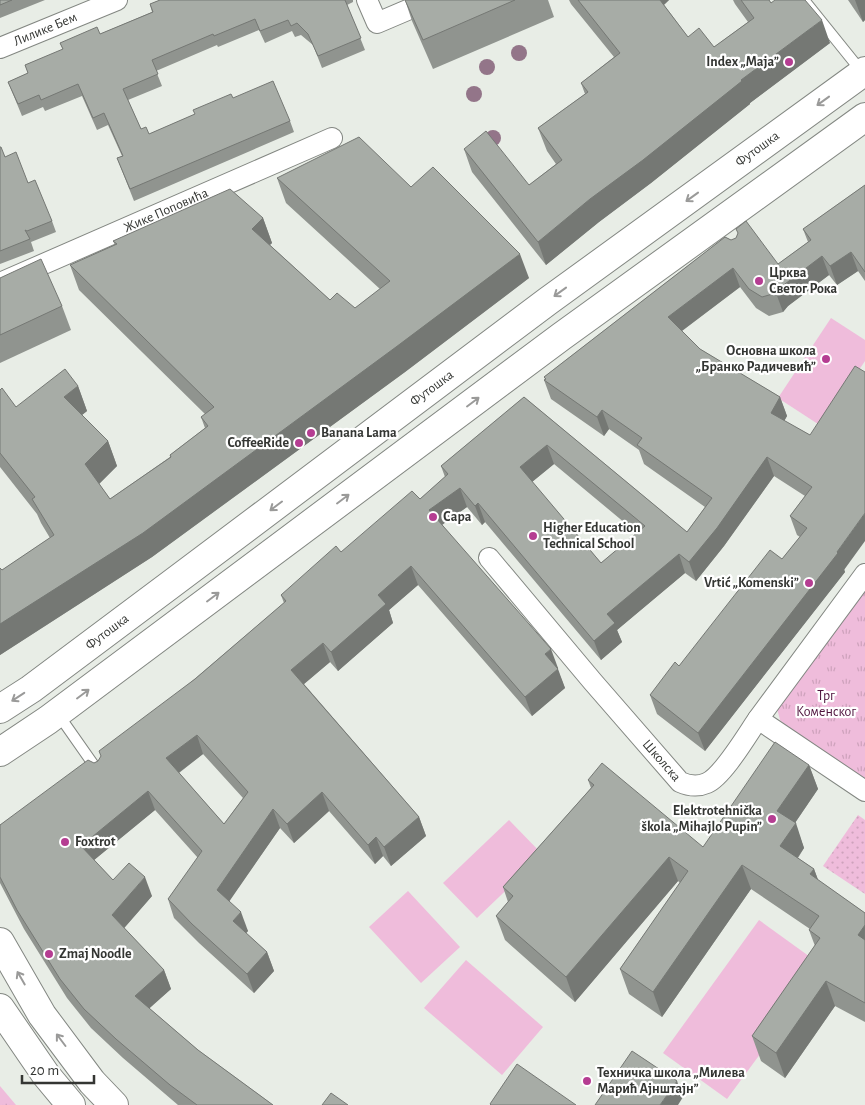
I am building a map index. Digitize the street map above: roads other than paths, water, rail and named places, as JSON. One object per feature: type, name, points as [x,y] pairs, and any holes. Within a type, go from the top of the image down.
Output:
[{"type":"main road","name":"Футошка","points":[[0,708],[30,689],[170,586],[548,301],[864,72]]},
{"type":"main road","points":[[0,752],[57,713],[562,336],[720,227],[865,117]]},
{"type":"main road","points":[[0,942],[42,1014],[92,1082],[114,1105]]},
{"type":"main road","points":[[1,1010],[46,1075],[71,1105]]},
{"type":"street","name":"Лилике Бем","points":[[0,48],[117,0]]},
{"type":"street","points":[[367,0],[377,23],[431,0]]},
{"type":"street","name":"Жике Поповића","points":[[0,283],[332,138]]},
{"type":"street","name":"Школска","points":[[489,558],[680,782],[696,786],[714,779],[758,719]]},
{"type":"street","points":[[865,574],[758,719],[865,791]]},
{"type":"lane","points":[[804,0],[864,72]]},
{"type":"lane","points":[[57,713],[100,775]]},
{"type":"place","name":"Index „Maja”","points":[[789,62]]},
{"type":"place","name":"Црква Светог Рока","points":[[759,281]]},
{"type":"place","name":"Основна школа „Бранко Радичевић”","points":[[826,359]]},
{"type":"place","name":"Banana Lama","points":[[311,433]]},
{"type":"place","name":"CoffeeRide","points":[[299,443]]},
{"type":"place","name":"Сара","points":[[433,517]]},
{"type":"place","name":"Higher Education Technical School","points":[[533,536]]},
{"type":"place","name":"Vrtić „Komenski”","points":[[809,583]]},
{"type":"place","name":"Elektrotehnička škola „Mihajlo Pupin”","points":[[772,819]]},
{"type":"place","name":"Foxtrot","points":[[65,842]]},
{"type":"place","name":"Zmaj Noodle","points":[[49,954]]},
{"type":"place","name":"Техничка школа „Милева Марић Ајнштајн”","points":[[587,1081]]},
{"type":"park label","name":"Трг Коменског","points":[[826,704]]}]
